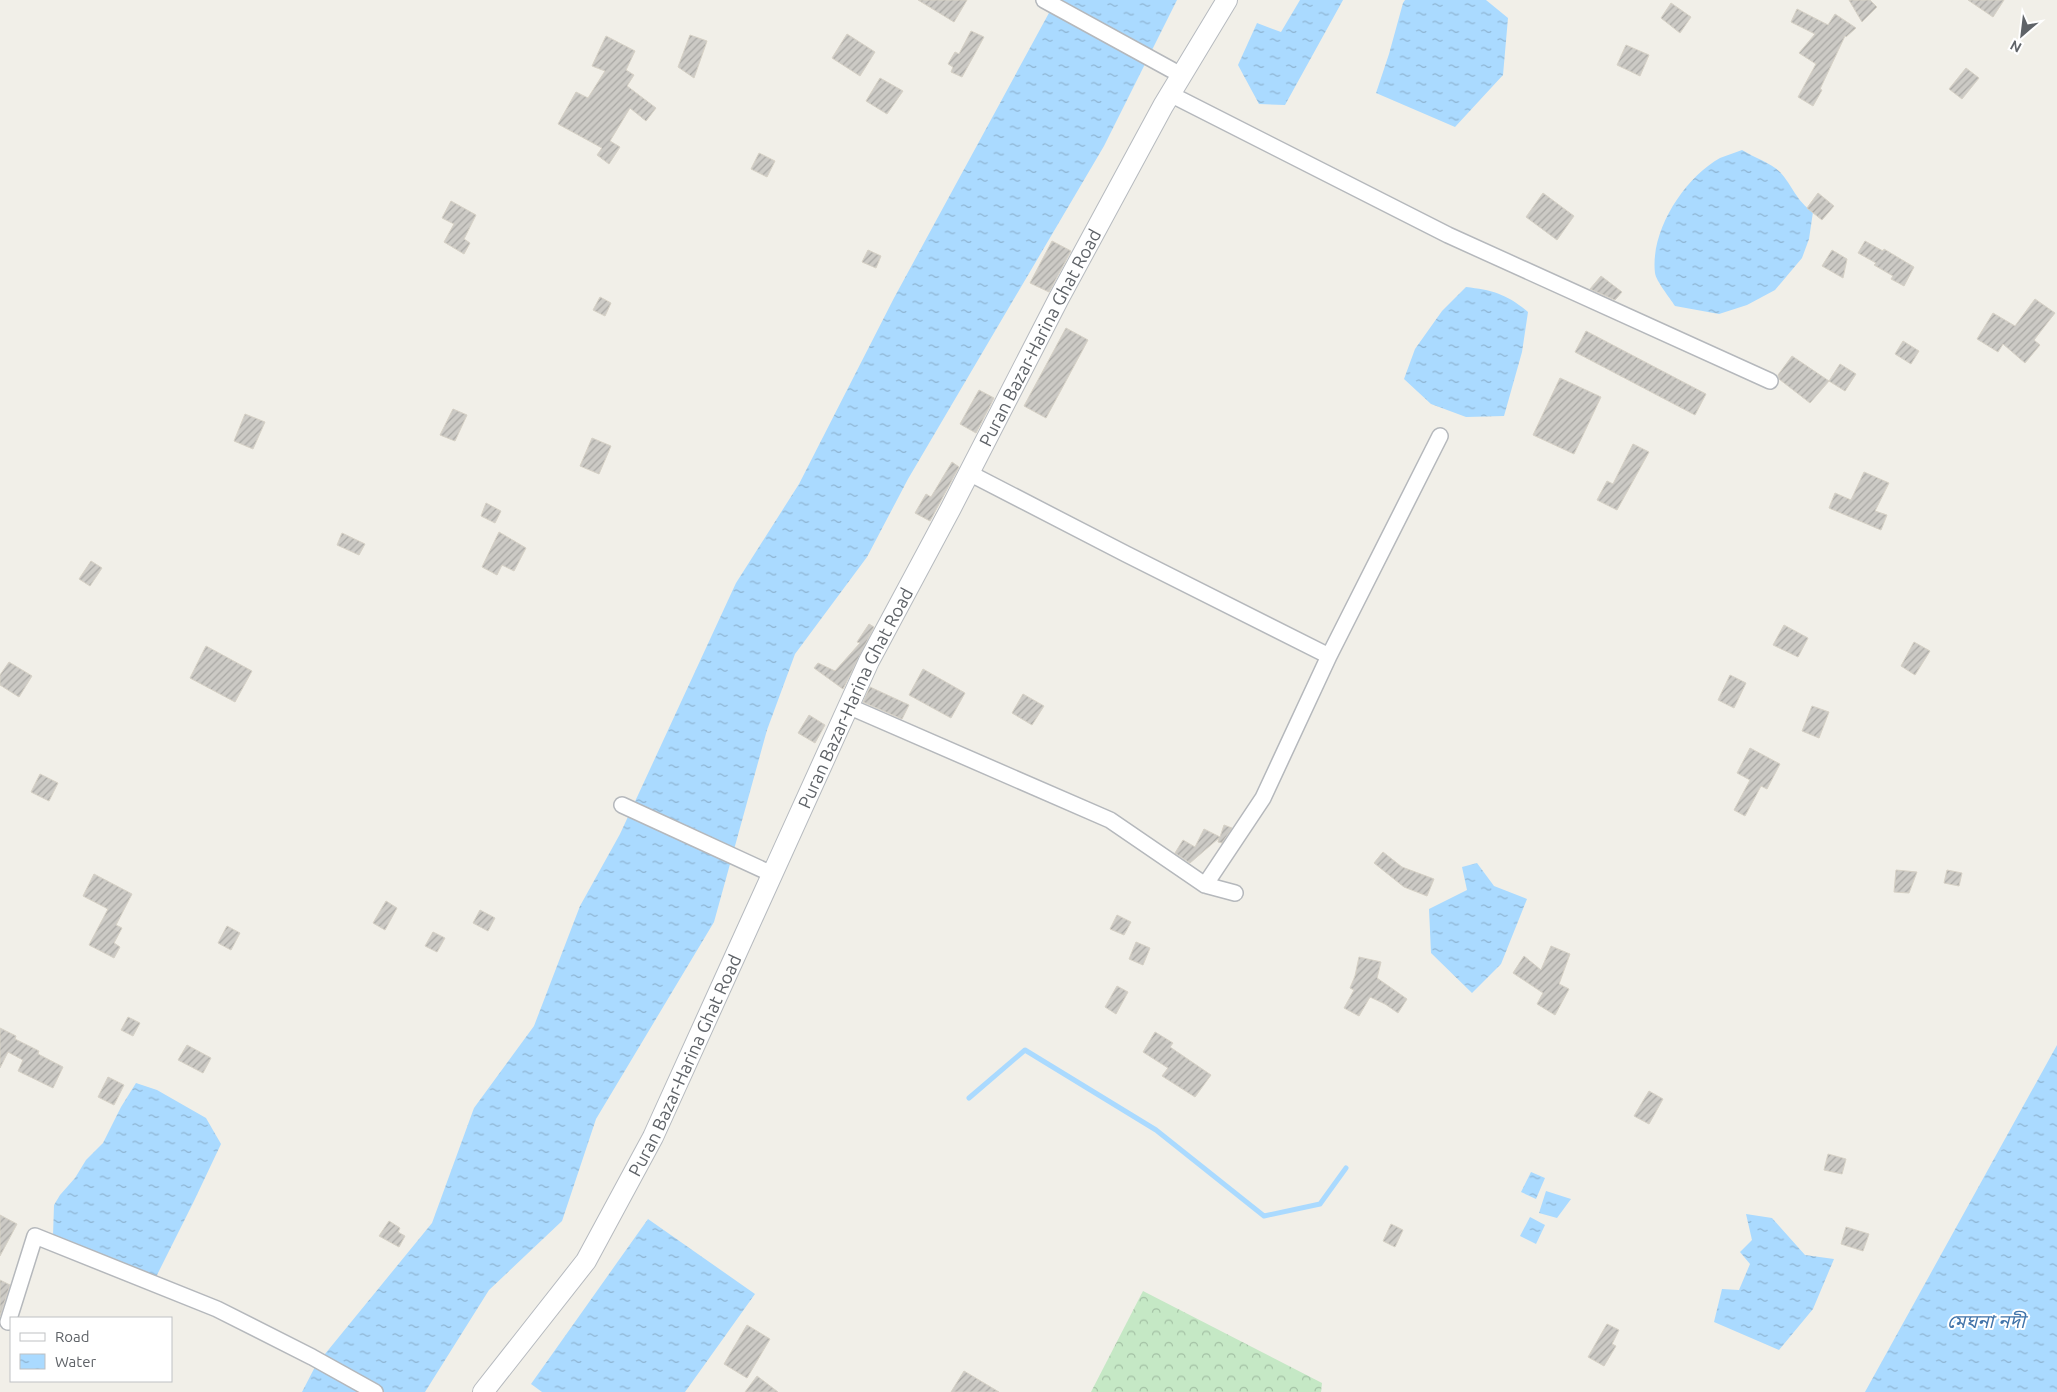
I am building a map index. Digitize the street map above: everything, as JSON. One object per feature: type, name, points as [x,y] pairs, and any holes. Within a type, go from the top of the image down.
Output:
[{"type":"main road","name":"Puran Bazar-Harina Ghat Road","points":[[483,1392],[586,1261],[654,1138],[869,661],[1064,289],[1170,94],[1227,0]]},
{"type":"street","points":[[1044,0],[1181,75]]},
{"type":"street","points":[[1170,94],[1448,235],[1770,381]]},
{"type":"street","points":[[1205,885],[1262,798],[1329,656],[1440,436]]},
{"type":"street","points":[[969,473],[1329,656]]},
{"type":"street","points":[[848,706],[1110,820],[1205,885],[1235,893]]},
{"type":"street","points":[[622,805],[772,874]]},
{"type":"street","points":[[8,1322],[36,1236],[217,1309],[312,1357],[375,1392]]},
{"type":"green space","points":[[1143,1291],[1322,1383],[1321,1392],[1091,1392]]},
{"type":"water","points":[[1056,0],[1177,0],[1104,146],[908,479],[867,557],[795,654],[767,730],[714,922],[596,1119],[562,1221],[489,1290],[425,1392],[302,1392],[316,1365],[432,1223],[474,1108],[534,1026],[580,906],[620,834],[736,583],[799,484],[894,298]]},
{"type":"water","points":[[1300,0],[1343,0],[1285,105],[1259,104],[1238,65],[1257,23],[1281,32]]},
{"type":"water","points":[[1405,0],[1486,0],[1508,18],[1503,75],[1455,127],[1376,93]]},
{"type":"water","points":[[1742,150],[1780,172],[1807,208],[1813,212],[1809,239],[1802,258],[1775,290],[1747,305],[1719,314],[1675,306],[1660,285],[1655,273],[1658,240],[1664,223],[1682,192],[1694,178],[1720,158]]},
{"type":"water","points":[[1466,287],[1499,294],[1528,312],[1522,352],[1504,416],[1466,417],[1431,404],[1404,379],[1415,349],[1442,311]]},
{"type":"water","points":[[1477,863],[1494,886],[1527,899],[1501,964],[1472,993],[1431,953],[1429,909],[1467,890],[1462,867]]},
{"type":"water","name":"মেঘনা নদী","points":[[2057,1045],[2057,1392],[1865,1392]]},
{"type":"water","points":[[136,1083],[157,1090],[206,1118],[221,1144],[156,1277],[53,1236],[54,1205],[86,1160],[103,1143],[121,1107]]},
{"type":"water","points":[[1531,1172],[1545,1178],[1536,1199],[1521,1192]]},
{"type":"water","points":[[1546,1191],[1571,1199],[1557,1218],[1539,1213]]},
{"type":"water","points":[[1746,1214],[1772,1218],[1805,1255],[1834,1259],[1813,1309],[1779,1350],[1714,1322],[1722,1289],[1739,1290],[1750,1264],[1740,1252],[1752,1240]]},
{"type":"water","points":[[1530,1217],[1545,1225],[1536,1244],[1520,1236]]},
{"type":"water","points":[[648,1219],[755,1294],[685,1392],[542,1392],[531,1384]]},
{"type":"building","points":[[918,0],[967,0],[954,22]]},
{"type":"building","points":[[1849,0],[1870,0],[1877,7],[1862,22]]},
{"type":"building","points":[[1968,0],[2004,0],[1993,17]]},
{"type":"building","points":[[1671,3],[1691,17],[1680,33],[1661,18]]},
{"type":"building","points":[[1797,9],[1828,25],[1835,14],[1856,28],[1845,36],[1820,89],[1822,90],[1813,106],[1798,97],[1816,64],[1799,53],[1815,34],[1791,22]]},
{"type":"building","points":[[971,31],[984,37],[962,77],[951,72],[953,67],[948,64],[955,52],[959,54]]},
{"type":"building","points":[[847,34],[875,52],[860,76],[832,58]]},
{"type":"building","points":[[690,35],[707,41],[694,78],[678,67]]},
{"type":"building","points":[[606,36],[635,51],[626,70],[634,75],[627,86],[656,108],[646,121],[630,108],[610,141],[620,147],[609,164],[597,155],[602,148],[558,124],[576,92],[588,98],[605,71],[592,66]]},
{"type":"building","points":[[1626,45],[1649,55],[1640,76],[1617,65]]},
{"type":"building","points":[[1966,68],[1979,78],[1962,99],[1949,89]]},
{"type":"building","points":[[880,78],[903,91],[887,114],[866,101]]},
{"type":"building","points":[[759,153],[775,161],[767,177],[751,169]]},
{"type":"building","points":[[1543,193],[1574,216],[1557,240],[1526,217]]},
{"type":"building","points":[[1818,193],[1834,206],[1822,220],[1807,208]]},
{"type":"building","points":[[451,201],[476,215],[464,239],[470,243],[464,254],[444,242],[454,224],[442,218]]},
{"type":"building","points":[[1052,241],[1071,251],[1049,292],[1030,283]]},
{"type":"building","points":[[1865,241],[1883,251],[1884,249],[1914,267],[1904,286],[1891,279],[1893,276],[1874,265],[1876,263],[1858,253]]},
{"type":"building","points":[[868,250],[881,256],[876,268],[862,262]]},
{"type":"building","points":[[1832,250],[1847,259],[1843,278],[1822,266]]},
{"type":"building","points":[[1601,276],[1622,292],[1615,300],[1590,289]]},
{"type":"building","points":[[600,297],[611,303],[605,316],[593,310]]},
{"type":"building","points":[[2035,299],[2055,313],[2034,340],[2040,345],[2025,363],[2003,344],[1998,352],[1977,339],[1993,313],[2015,326]]},
{"type":"building","points":[[1066,328],[1088,340],[1046,418],[1024,406]]},
{"type":"building","points":[[1586,331],[1706,394],[1695,415],[1575,352]]},
{"type":"building","points":[[1903,341],[1919,351],[1911,364],[1895,354]]},
{"type":"building","points":[[1792,356],[1829,381],[1810,403],[1779,379],[1778,375]]},
{"type":"building","points":[[1840,364],[1856,374],[1845,391],[1829,381]]},
{"type":"building","points":[[1560,378],[1601,397],[1574,454],[1533,435]]},
{"type":"building","points":[[979,390],[994,398],[976,433],[960,424]]},
{"type":"building","points":[[453,409],[467,415],[455,441],[440,435]]},
{"type":"building","points":[[245,414],[265,422],[253,449],[234,441]]},
{"type":"building","points":[[592,438],[611,446],[599,474],[580,466]]},
{"type":"building","points":[[1633,444],[1649,452],[1617,510],[1597,500],[1607,481],[1613,484]]},
{"type":"building","points":[[952,462],[959,467],[930,521],[915,513],[926,494],[931,497]]},
{"type":"building","points":[[1864,472],[1889,483],[1875,511],[1887,515],[1881,530],[1829,508],[1835,493],[1851,500]]},
{"type":"building","points":[[486,503],[501,511],[495,523],[481,516]]},
{"type":"building","points":[[499,532],[526,548],[514,571],[502,565],[497,575],[482,567]]},
{"type":"building","points":[[342,533],[365,544],[359,555],[337,545]]},
{"type":"building","points":[[91,561],[102,568],[90,586],[79,579]]},
{"type":"building","points":[[869,624],[874,627],[843,689],[814,668],[818,663],[835,671],[860,643],[857,642]]},
{"type":"building","points":[[1784,625],[1808,638],[1798,657],[1773,645]]},
{"type":"building","points":[[1914,642],[1930,651],[1915,675],[1901,666]]},
{"type":"building","points":[[206,646],[252,671],[235,702],[190,678]]},
{"type":"building","points":[[9,662],[32,676],[19,697],[0,685],[0,675]]},
{"type":"building","points":[[923,669],[965,693],[951,718],[909,695]]},
{"type":"building","points":[[1730,675],[1746,683],[1734,708],[1718,700]]},
{"type":"building","points":[[870,687],[909,705],[902,719],[863,702]]},
{"type":"building","points":[[1023,694],[1044,706],[1032,725],[1012,713]]},
{"type":"building","points":[[1812,706],[1829,712],[1819,738],[1802,731]]},
{"type":"building","points":[[809,715],[825,725],[815,743],[798,733]]},
{"type":"building","points":[[1750,748],[1780,764],[1767,789],[1761,786],[1745,816],[1734,810],[1750,780],[1737,773]]},
{"type":"building","points":[[40,774],[58,783],[49,801],[31,792]]},
{"type":"building","points":[[1224,825],[1232,828],[1222,843],[1218,842],[1219,838],[1190,863],[1175,853],[1183,840],[1195,847],[1204,829],[1220,837]]},
{"type":"building","points":[[1383,852],[1402,867],[1434,879],[1427,896],[1404,887],[1374,863]]},
{"type":"building","points":[[1896,870],[1917,872],[1909,893],[1894,892]]},
{"type":"building","points":[[1947,870],[1962,873],[1959,886],[1944,883]]},
{"type":"building","points":[[94,874],[132,894],[116,925],[122,928],[114,943],[120,947],[114,958],[89,945],[108,909],[83,896]]},
{"type":"building","points":[[386,901],[397,908],[385,930],[373,923]]},
{"type":"building","points":[[480,910],[495,918],[488,931],[473,923]]},
{"type":"building","points":[[1117,915],[1131,922],[1124,935],[1110,929]]},
{"type":"building","points":[[227,926],[240,933],[231,950],[218,943]]},
{"type":"building","points":[[433,932],[445,938],[437,952],[425,946]]},
{"type":"building","points":[[1136,942],[1150,948],[1143,965],[1129,959]]},
{"type":"building","points":[[1551,946],[1570,954],[1559,984],[1569,989],[1555,1015],[1537,1004],[1543,993],[1513,973],[1524,956],[1541,970]]},
{"type":"building","points":[[1359,957],[1381,962],[1377,978],[1407,999],[1398,1013],[1370,997],[1359,1016],[1344,1008],[1354,990],[1350,988]]},
{"type":"building","points":[[1117,986],[1128,992],[1116,1014],[1105,1007]]},
{"type":"building","points":[[128,1017],[140,1023],[133,1036],[121,1030]]},
{"type":"building","points":[[0,1028],[16,1036],[15,1039],[39,1051],[38,1054],[63,1067],[53,1088],[18,1071],[23,1060],[8,1052],[0,1068]]},
{"type":"building","points":[[1155,1032],[1173,1043],[1170,1047],[1211,1075],[1195,1097],[1162,1076],[1168,1068],[1143,1052]]},
{"type":"building","points":[[187,1045],[211,1058],[203,1073],[178,1060]]},
{"type":"building","points":[[108,1077],[124,1085],[114,1105],[98,1097]]},
{"type":"building","points":[[1649,1091],[1663,1099],[1649,1124],[1634,1116]]},
{"type":"building","points":[[1828,1154],[1846,1159],[1842,1174],[1824,1170]]},
{"type":"building","points":[[0,1215],[17,1224],[0,1256]]},
{"type":"building","points":[[389,1221],[400,1228],[398,1232],[405,1236],[399,1247],[379,1236]]},
{"type":"building","points":[[1391,1224],[1403,1230],[1395,1247],[1383,1241]]},
{"type":"building","points":[[1846,1227],[1869,1234],[1863,1251],[1841,1244]]},
{"type":"building","points":[[0,1280],[10,1285],[0,1316]]},
{"type":"building","points":[[1607,1324],[1619,1330],[1612,1344],[1616,1346],[1604,1366],[1588,1357]]},
{"type":"building","points":[[747,1325],[770,1339],[747,1378],[724,1364]]},
{"type":"building","points":[[964,1371],[999,1392],[951,1392]]},
{"type":"building","points":[[757,1376],[778,1392],[745,1392]]},
{"type":"waterway","points":[[969,1098],[1025,1050],[1156,1130],[1264,1216],[1320,1204],[1346,1168]]}]
